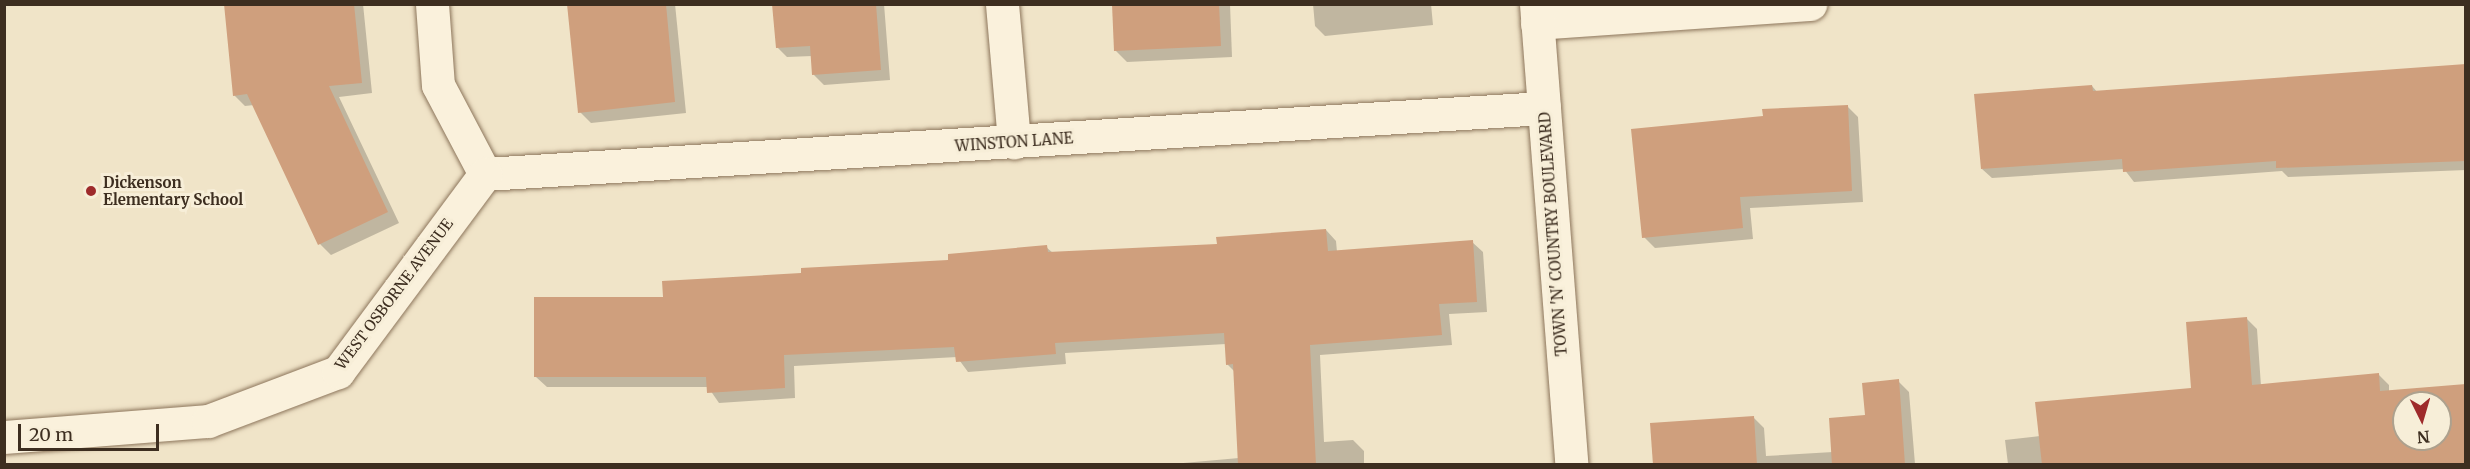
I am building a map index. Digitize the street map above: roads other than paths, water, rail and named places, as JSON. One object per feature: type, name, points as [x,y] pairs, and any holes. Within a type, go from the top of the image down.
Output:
[{"type":"street","points":[[432,4],[438,85],[485,174]]},
{"type":"street","points":[[1002,4],[1014,142]]},
{"type":"street","points":[[1536,14],[1810,4]]},
{"type":"street","name":"TOWN 'N' COUNTRY BOULEVARD","points":[[1536,14],[1571,465]]},
{"type":"street","name":"WINSTON LANE","points":[[485,174],[1544,108]]},
{"type":"street","name":"WEST OSBORNE AVENUE","points":[[4,437],[208,421],[338,372],[485,174]]},
{"type":"place","name":"Dickenson Elementary School","points":[[91,191]]}]
